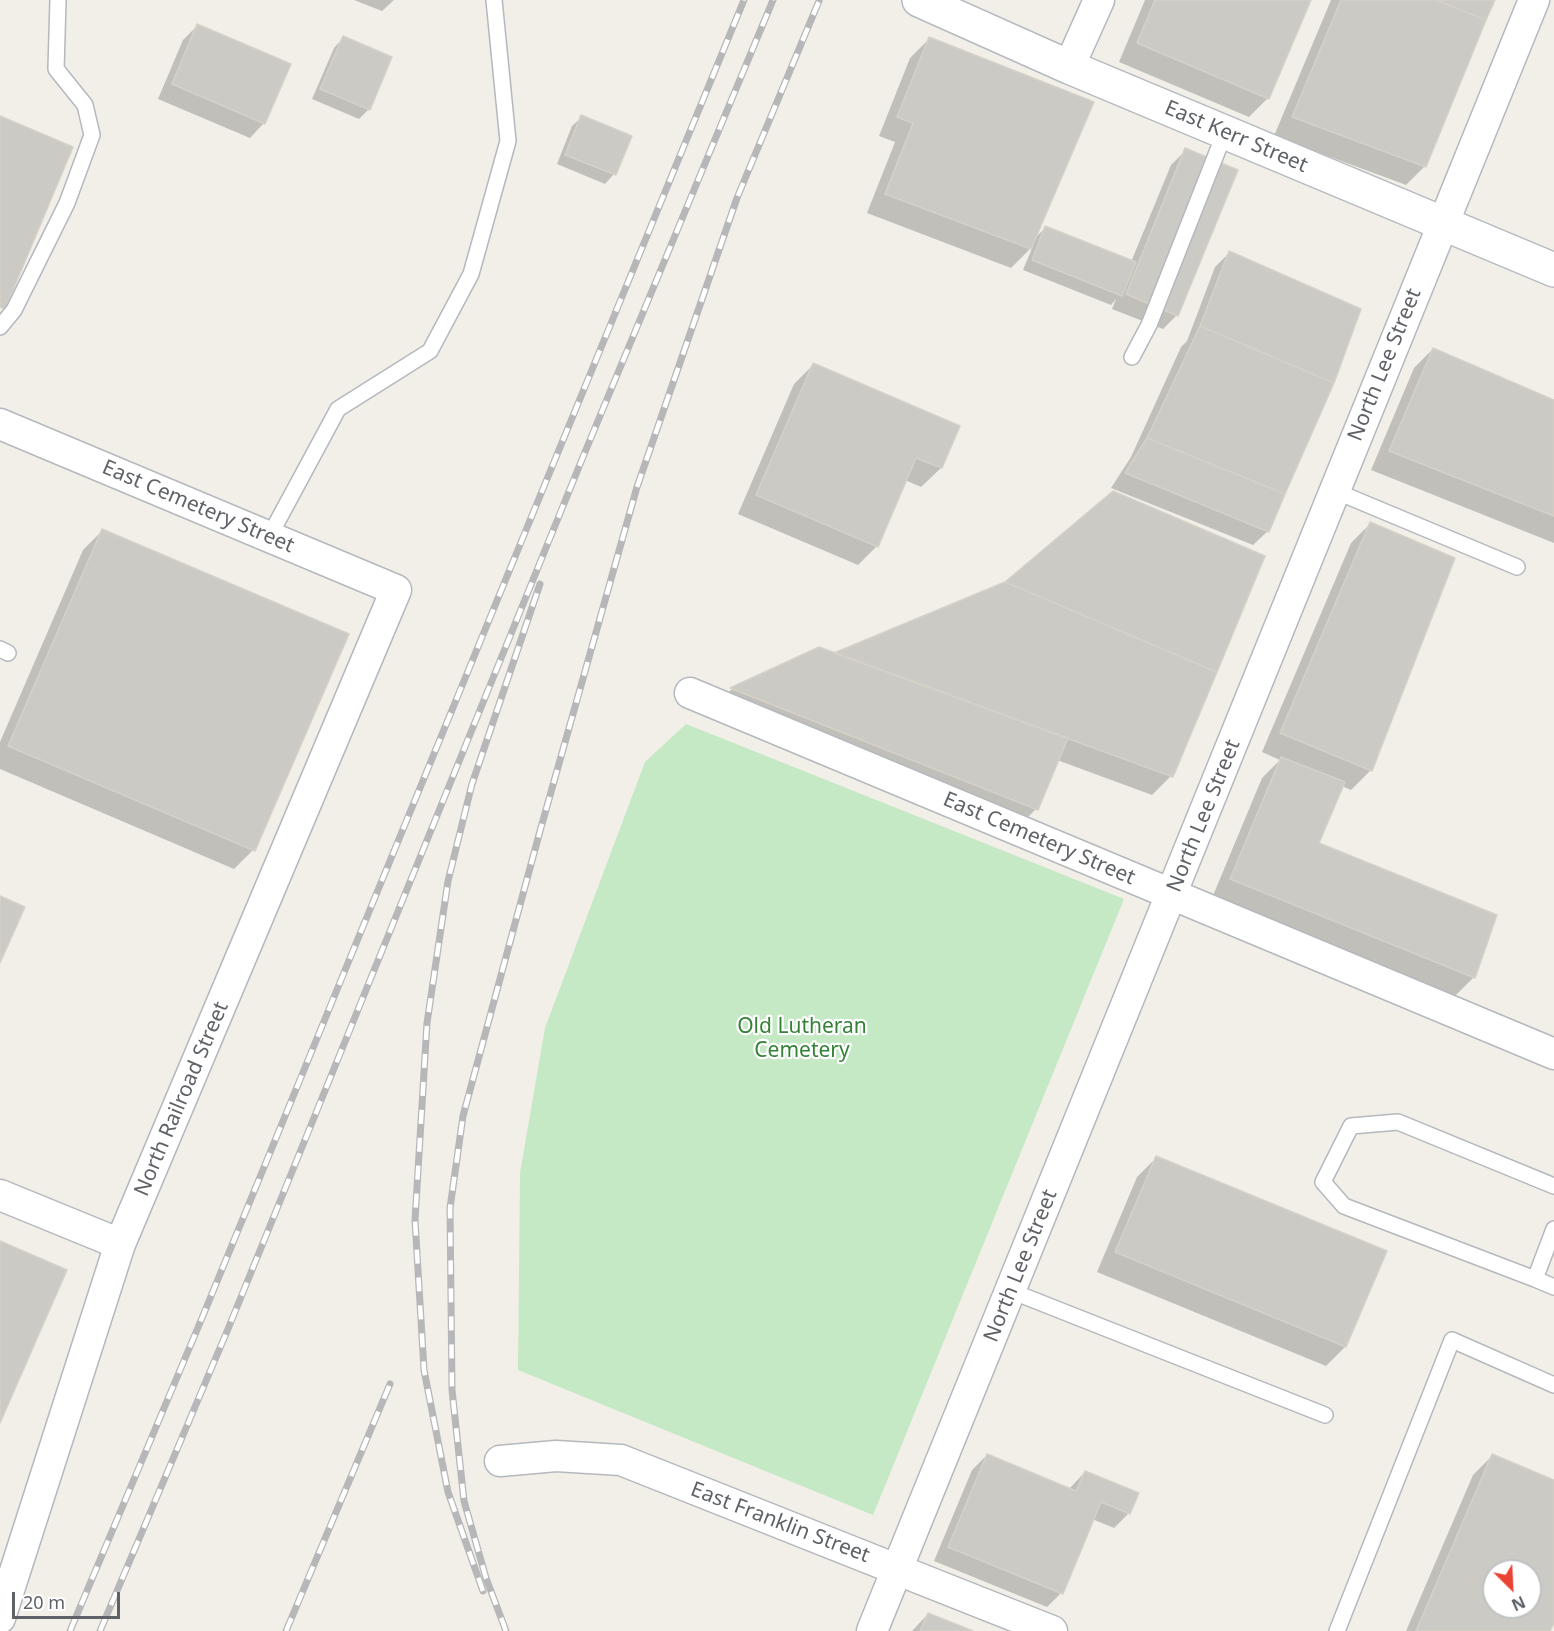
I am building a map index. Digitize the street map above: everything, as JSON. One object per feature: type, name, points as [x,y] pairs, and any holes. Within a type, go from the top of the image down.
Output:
[{"type":"street","name":"East Kerr Street","points":[[919,0],[1224,132],[1554,270]]},
{"type":"street","points":[[1069,66],[1099,0]]},
{"type":"street","name":"North Lee Street","points":[[872,1631],[1534,0]]},
{"type":"street","name":"East Cemetery Street","points":[[0,424],[396,591]]},
{"type":"street","name":"North Railroad Street","points":[[0,1618],[120,1244],[396,591]]},
{"type":"street","name":"East Cemetery Street","points":[[690,693],[1554,1054]]},
{"type":"street","points":[[0,1195],[120,1244]]},
{"type":"street","name":"East Franklin Street","points":[[500,1461],[556,1456],[621,1460],[1052,1631]]},
{"type":"lane","points":[[0,327],[14,310],[67,203],[92,135],[85,105],[56,69],[57,0]]},
{"type":"lane","points":[[269,537],[338,409],[430,351],[471,274],[508,141],[494,0]]},
{"type":"lane","points":[[1132,357],[1149,326],[1224,132]]},
{"type":"lane","points":[[1335,491],[1517,567]]},
{"type":"lane","points":[[1554,1186],[1398,1122],[1351,1126],[1323,1182],[1344,1206],[1554,1287]]},
{"type":"lane","points":[[1535,1279],[1554,1229]]},
{"type":"lane","points":[[1011,1291],[1324,1415]]},
{"type":"lane","points":[[1337,1631],[1452,1340],[1554,1385]]},
{"type":"green space","name":"Old Lutheran Cemetery","points":[[686,724],[1124,899],[873,1515],[518,1370],[520,1173],[545,1028],[645,762]]},
{"type":"building","points":[[1155,0],[1311,0],[1269,99],[1137,43]]},
{"type":"building","points":[[1341,0],[1436,0],[1486,20],[1426,167],[1292,117]]},
{"type":"building","points":[[1436,0],[1495,0],[1486,20]]},
{"type":"building","points":[[197,24],[291,64],[265,124],[172,84]]},
{"type":"building","points":[[343,36],[392,57],[370,110],[320,89]]},
{"type":"building","points":[[929,37],[1094,102],[1031,249],[885,194],[913,123],[897,117]]},
{"type":"building","points":[[581,115],[632,136],[616,175],[565,155]]},
{"type":"building","points":[[0,116],[73,147],[5,309],[0,307]]},
{"type":"building","points":[[1185,148],[1238,170],[1178,316],[1126,294]]},
{"type":"building","points":[[1045,226],[1136,262],[1122,296],[1032,260]]},
{"type":"building","points":[[1229,251],[1361,309],[1334,383],[1200,326]]},
{"type":"building","points":[[1200,326],[1334,383],[1285,494],[1147,438]]},
{"type":"building","points":[[1433,348],[1554,400],[1554,516],[1389,451]]},
{"type":"building","points":[[813,363],[960,426],[942,468],[916,458],[878,547],[756,495]]},
{"type":"building","points":[[1147,438],[1285,494],[1269,532],[1125,473]]},
{"type":"building","points":[[1113,491],[1265,556],[1217,672],[1005,582]]},
{"type":"building","points":[[1370,522],[1455,558],[1372,771],[1280,733]]},
{"type":"building","points":[[102,529],[349,634],[255,851],[8,746]]},
{"type":"building","points":[[1005,582],[1217,672],[1173,777],[834,653]]},
{"type":"building","points":[[819,647],[1068,738],[1038,810],[730,688]]},
{"type":"building","points":[[1281,757],[1345,782],[1319,843],[1497,915],[1475,978],[1230,879]]},
{"type":"building","points":[[0,896],[25,907],[0,963]]},
{"type":"building","points":[[1156,1156],[1387,1251],[1346,1347],[1115,1252]]},
{"type":"building","points":[[0,1241],[67,1270],[0,1423]]},
{"type":"building","points":[[987,1454],[1076,1491],[1085,1471],[1139,1493],[1130,1514],[1101,1502],[1063,1594],[948,1547]]},
{"type":"building","points":[[1492,1454],[1554,1480],[1554,1623],[1550,1631],[1416,1631]]},
{"type":"building","points":[[928,1613],[973,1631],[920,1631]]},
{"type":"railway","points":[[70,1631],[202,1318],[744,0]]},
{"type":"railway","points":[[100,1631],[228,1329],[585,452],[773,0]]},
{"type":"railway","points":[[506,1631],[486,1578],[464,1501],[452,1390],[450,1208],[463,1116],[637,487],[737,198],[819,1]]},
{"type":"railway","points":[[483,1591],[448,1492],[424,1370],[415,1220],[427,1023],[448,881],[472,784],[540,584]]},
{"type":"railway","points":[[286,1631],[390,1384]]}]
